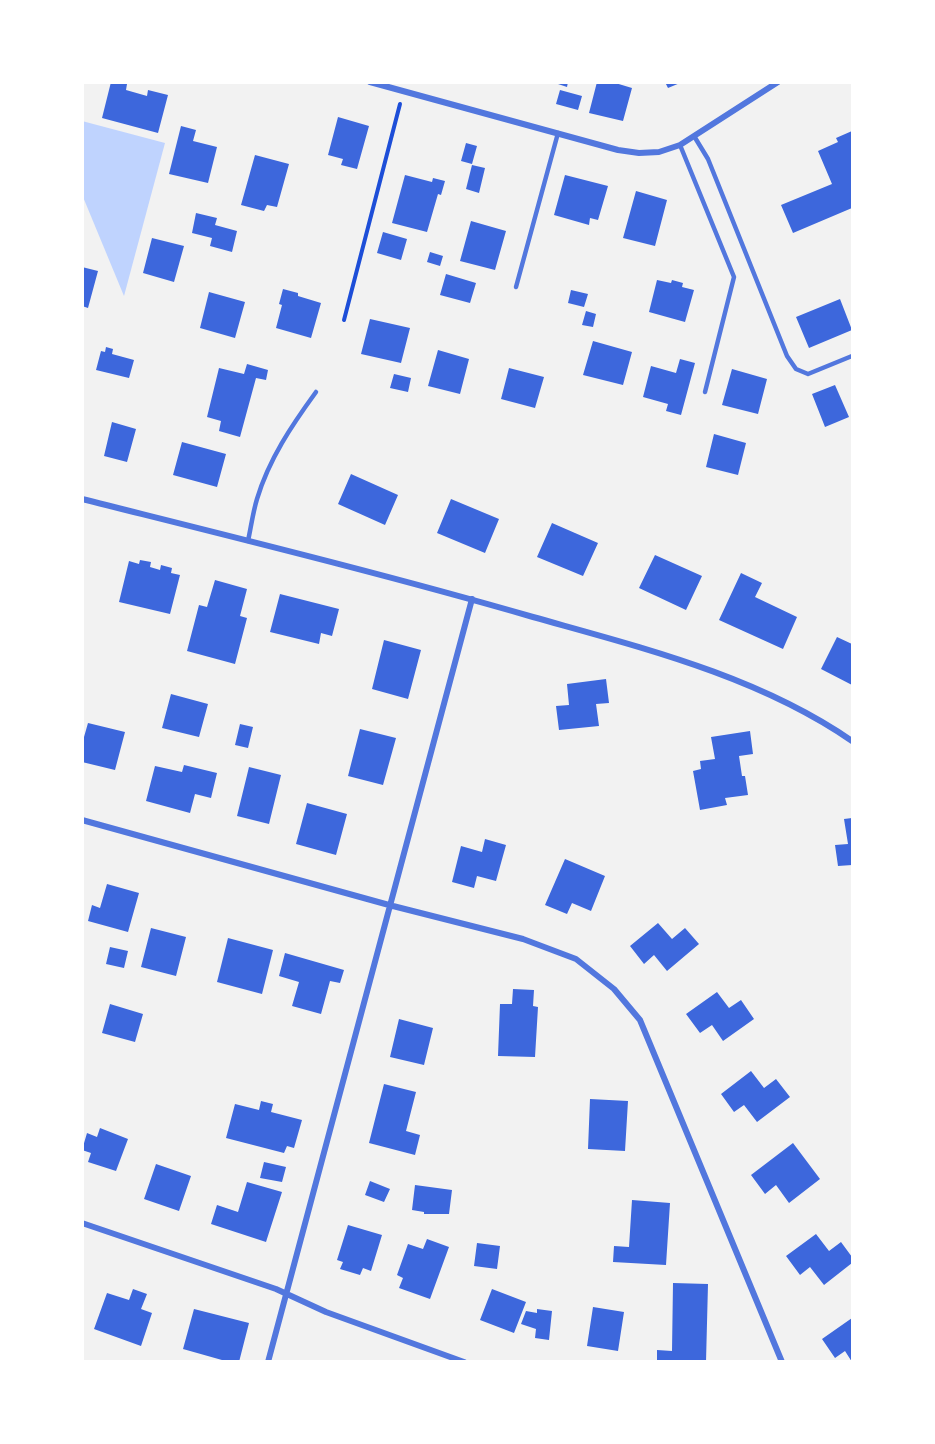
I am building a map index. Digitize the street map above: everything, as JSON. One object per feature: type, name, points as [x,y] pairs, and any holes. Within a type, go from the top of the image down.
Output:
[{"type":"street","points":[[370,82],[618,150],[639,153],[659,152],[680,145],[778,82]]},
{"type":"street","points":[[403,92],[405,82]]},
{"type":"street","points":[[82,499],[472,599],[629,643],[692,663],[780,700],[832,727],[852,741]]},
{"type":"street","points":[[268,1362],[472,599]]},
{"type":"street","points":[[82,820],[389,905],[523,939],[576,959],[614,989],[640,1020],[782,1362]]},
{"type":"street","points":[[82,1223],[286,1293],[326,1312],[464,1362]]},
{"type":"lane","points":[[516,287],[558,134]]},
{"type":"lane","points":[[694,136],[708,159],[787,356],[796,369],[808,374],[852,356]]},
{"type":"lane","points":[[680,145],[734,277],[705,392]]},
{"type":"lane","points":[[248,541],[257,499],[270,464],[291,426],[316,392]]},
{"type":"path","points":[[344,320],[403,92]]},
{"type":"water","points":[[82,121],[165,143],[124,296],[83,197]]},
{"type":"building","points":[[111,82],[127,84],[126,90],[147,96],[148,90],[168,95],[158,133],[102,118]]},
{"type":"building","points":[[552,82],[568,82],[567,87]]},
{"type":"building","points":[[597,82],[612,82],[632,88],[623,121],[589,113]]},
{"type":"building","points":[[665,82],[680,82],[680,83],[668,88]]},
{"type":"building","points":[[560,90],[582,96],[578,110],[556,104]]},
{"type":"building","points":[[338,117],[369,126],[357,169],[341,165],[343,159],[328,155]]},
{"type":"building","points":[[181,126],[196,130],[193,141],[217,147],[208,183],[169,174]]},
{"type":"building","points":[[852,131],[852,208],[793,233],[781,205],[832,184],[818,151],[838,142],[836,138]]},
{"type":"building","points":[[466,143],[477,146],[472,164],[461,161]]},
{"type":"building","points":[[255,155],[289,164],[277,207],[267,205],[264,211],[241,205]]},
{"type":"building","points":[[472,165],[485,168],[479,193],[466,189]]},
{"type":"building","points":[[405,175],[432,182],[433,178],[445,181],[441,195],[438,194],[427,232],[392,223]]},
{"type":"building","points":[[565,175],[608,186],[598,220],[590,218],[589,225],[554,215]]},
{"type":"building","points":[[636,191],[667,200],[655,246],[623,238]]},
{"type":"building","points":[[196,213],[217,218],[215,225],[237,231],[232,252],[210,246],[212,238],[192,233]]},
{"type":"building","points":[[471,221],[506,231],[495,270],[460,261]]},
{"type":"building","points":[[383,232],[407,239],[401,260],[377,253]]},
{"type":"building","points":[[152,238],[184,246],[174,282],[143,273]]},
{"type":"building","points":[[430,252],[443,256],[440,266],[427,262]]},
{"type":"building","points":[[82,267],[98,271],[88,308],[82,306]]},
{"type":"building","points":[[446,274],[476,283],[470,303],[440,295]]},
{"type":"building","points":[[657,280],[671,283],[672,280],[683,283],[682,287],[694,290],[685,322],[649,312]]},
{"type":"building","points":[[283,289],[321,303],[311,338],[276,328],[282,305],[279,304]]},
{"type":"building","points":[[571,290],[588,294],[584,307],[568,303]]},
{"type":"building","points":[[209,292],[245,302],[235,338],[200,328]]},
{"type":"building","points":[[840,299],[852,330],[809,348],[796,317]]},
{"type":"building","points":[[586,311],[596,314],[593,327],[582,325]]},
{"type":"building","points":[[370,319],[410,328],[401,363],[361,354]]},
{"type":"building","points":[[593,341],[632,352],[623,385],[583,375]]},
{"type":"building","points":[[106,347],[113,349],[112,354],[134,360],[129,378],[96,370],[101,351],[105,352]]},
{"type":"building","points":[[438,350],[469,359],[460,394],[428,386]]},
{"type":"building","points":[[680,359],[695,363],[681,415],[666,411],[668,404],[643,397],[651,366],[676,373]]},
{"type":"building","points":[[247,364],[268,370],[266,380],[256,378],[240,437],[219,431],[221,421],[207,417],[219,368],[244,374]]},
{"type":"building","points":[[509,368],[544,377],[535,408],[501,399]]},
{"type":"building","points":[[732,369],[767,379],[758,414],[722,405]]},
{"type":"building","points":[[394,374],[411,378],[408,392],[390,388]]},
{"type":"building","points":[[835,385],[849,417],[825,427],[812,394]]},
{"type":"building","points":[[112,422],[136,429],[127,462],[104,456]]},
{"type":"building","points":[[714,434],[746,443],[738,475],[706,467]]},
{"type":"building","points":[[182,442],[226,454],[217,487],[173,475]]},
{"type":"building","points":[[351,474],[398,495],[385,525],[338,504]]},
{"type":"building","points":[[451,499],[499,519],[485,553],[437,533]]},
{"type":"building","points":[[552,523],[598,543],[583,576],[537,557]]},
{"type":"building","points":[[655,555],[702,576],[686,610],[639,588]]},
{"type":"building","points":[[140,560],[151,562],[150,567],[160,570],[161,565],[172,568],[171,573],[180,575],[170,614],[119,602],[129,561],[139,564]]},
{"type":"building","points":[[741,573],[762,583],[755,597],[797,617],[783,649],[719,620]]},
{"type":"building","points":[[215,580],[247,589],[240,616],[247,618],[235,664],[187,651],[199,605],[207,607]]},
{"type":"building","points":[[280,594],[339,609],[332,636],[321,633],[319,644],[270,632]]},
{"type":"building","points":[[837,637],[852,644],[852,685],[821,669]]},
{"type":"building","points":[[384,640],[421,650],[408,699],[372,689]]},
{"type":"building","points":[[606,679],[609,703],[596,704],[599,726],[559,730],[556,706],[569,705],[567,684]]},
{"type":"building","points":[[171,694],[208,704],[199,737],[162,728]]},
{"type":"building","points":[[88,723],[125,732],[115,770],[82,762],[82,744]]},
{"type":"building","points":[[240,724],[253,727],[248,748],[235,745]]},
{"type":"building","points":[[360,729],[396,738],[383,785],[348,776]]},
{"type":"building","points":[[750,731],[753,754],[739,756],[748,795],[725,798],[727,805],[700,810],[693,771],[701,769],[700,761],[715,759],[711,737]]},
{"type":"building","points":[[184,765],[217,773],[211,798],[195,794],[190,813],[146,801],[155,766],[182,772]]},
{"type":"building","points":[[249,767],[281,775],[269,824],[237,816]]},
{"type":"building","points":[[307,803],[347,814],[336,855],[296,844]]},
{"type":"building","points":[[852,818],[852,865],[838,866],[835,845],[848,844],[844,819]]},
{"type":"building","points":[[485,839],[506,845],[496,881],[477,876],[474,888],[452,882],[461,846],[482,852]]},
{"type":"building","points":[[565,859],[605,876],[591,911],[572,903],[567,914],[545,905]]},
{"type":"building","points":[[107,884],[139,893],[128,932],[88,921],[92,905],[100,908]]},
{"type":"building","points":[[658,923],[672,939],[685,928],[699,944],[667,971],[654,955],[644,964],[630,946]]},
{"type":"building","points":[[151,928],[186,937],[176,976],[141,967]]},
{"type":"building","points":[[228,938],[273,950],[262,994],[217,982]]},
{"type":"building","points":[[110,947],[128,951],[124,968],[106,964]]},
{"type":"building","points":[[285,953],[344,970],[340,983],[330,981],[321,1014],[292,1006],[299,982],[279,976]]},
{"type":"building","points":[[513,989],[534,990],[533,1006],[538,1007],[535,1057],[498,1056],[500,1004],[512,1004]]},
{"type":"building","points":[[717,992],[729,1008],[741,1000],[754,1019],[723,1041],[712,1025],[700,1033],[686,1014]]},
{"type":"building","points":[[110,1004],[143,1014],[135,1042],[102,1033]]},
{"type":"building","points":[[399,1019],[433,1028],[424,1065],[390,1057]]},
{"type":"building","points":[[751,1071],[764,1088],[776,1079],[790,1097],[757,1122],[744,1105],[734,1112],[721,1094]]},
{"type":"building","points":[[384,1084],[416,1092],[406,1131],[420,1135],[415,1155],[369,1143]]},
{"type":"building","points":[[590,1099],[628,1101],[625,1151],[588,1149]]},
{"type":"building","points":[[261,1101],[273,1104],[271,1112],[302,1120],[294,1148],[287,1146],[284,1153],[226,1138],[235,1104],[259,1110]]},
{"type":"building","points":[[100,1128],[128,1139],[116,1171],[88,1162],[91,1153],[82,1150],[87,1133],[97,1137]]},
{"type":"building","points":[[793,1143],[820,1179],[789,1203],[776,1185],[765,1194],[751,1175]]},
{"type":"building","points":[[264,1162],[286,1167],[282,1182],[260,1178]]},
{"type":"building","points":[[156,1164],[191,1176],[179,1211],[144,1199]]},
{"type":"building","points":[[370,1181],[390,1189],[384,1202],[365,1195]]},
{"type":"building","points":[[247,1182],[282,1192],[266,1242],[211,1224],[217,1205],[238,1212]]},
{"type":"building","points":[[415,1185],[452,1190],[449,1214],[424,1214],[424,1212],[412,1210]]},
{"type":"building","points":[[632,1200],[670,1203],[666,1265],[613,1262],[614,1246],[629,1247]]},
{"type":"building","points":[[348,1225],[382,1235],[371,1271],[363,1268],[360,1275],[340,1269],[343,1262],[337,1260]]},
{"type":"building","points":[[816,1234],[829,1251],[841,1242],[852,1257],[852,1263],[824,1285],[810,1267],[800,1275],[786,1256]]},
{"type":"building","points":[[427,1239],[449,1247],[430,1299],[399,1288],[403,1278],[397,1275],[408,1244],[423,1249]]},
{"type":"building","points":[[477,1243],[500,1246],[497,1269],[474,1266]]},
{"type":"building","points":[[673,1283],[708,1284],[706,1362],[657,1362],[657,1350],[672,1351]]},
{"type":"building","points":[[133,1289],[147,1294],[141,1309],[152,1313],[141,1346],[94,1329],[107,1293],[129,1300]]},
{"type":"building","points":[[492,1289],[526,1302],[514,1333],[480,1320]]},
{"type":"building","points":[[593,1307],[624,1312],[618,1351],[587,1346]]},
{"type":"building","points":[[194,1309],[249,1323],[239,1362],[229,1362],[183,1349]]},
{"type":"building","points":[[537,1309],[552,1311],[549,1340],[535,1338],[536,1329],[521,1324],[526,1311],[537,1313]]},
{"type":"building","points":[[852,1318],[852,1362],[845,1351],[835,1358],[822,1339]]}]
